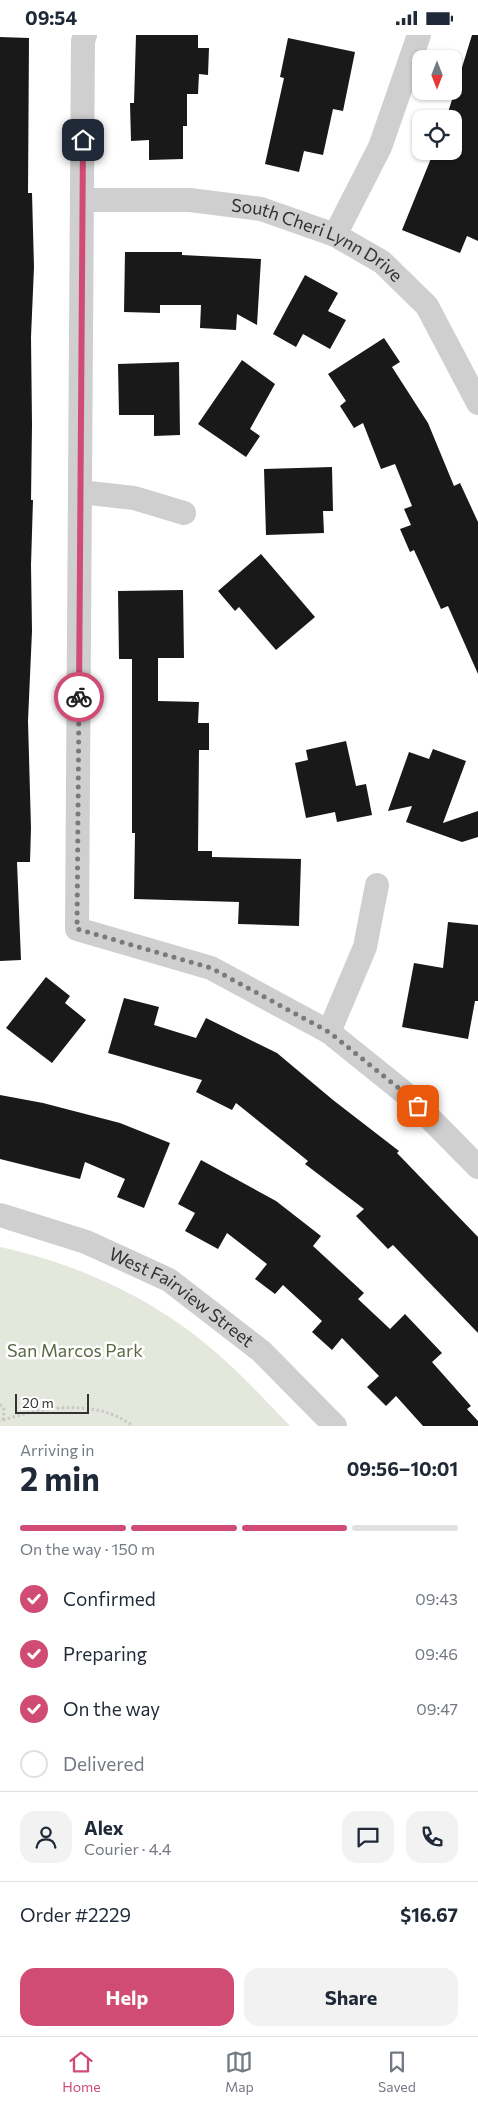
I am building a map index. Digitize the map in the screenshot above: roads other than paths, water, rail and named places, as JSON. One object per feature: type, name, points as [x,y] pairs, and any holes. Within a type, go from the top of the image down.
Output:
[{"type":"street","points":[[85,35],[83,41],[77,929],[211,968],[329,1032],[406,1094],[478,1167]]},
{"type":"street","points":[[335,235],[380,147],[419,35]]},
{"type":"street","name":"South Cheri Lynn Drive","points":[[83,200],[190,200],[261,209],[335,235],[382,263],[427,307],[478,403]]},
{"type":"street","points":[[80,492],[134,498],[184,513]]},
{"type":"street","points":[[329,1032],[365,947],[377,885]]},
{"type":"street","name":"West Fairview Street","points":[[0,1215],[86,1242],[169,1280],[261,1351],[335,1426]]},
{"type":"park label","name":"San Marcos Park","points":[[75,1351]]}]
